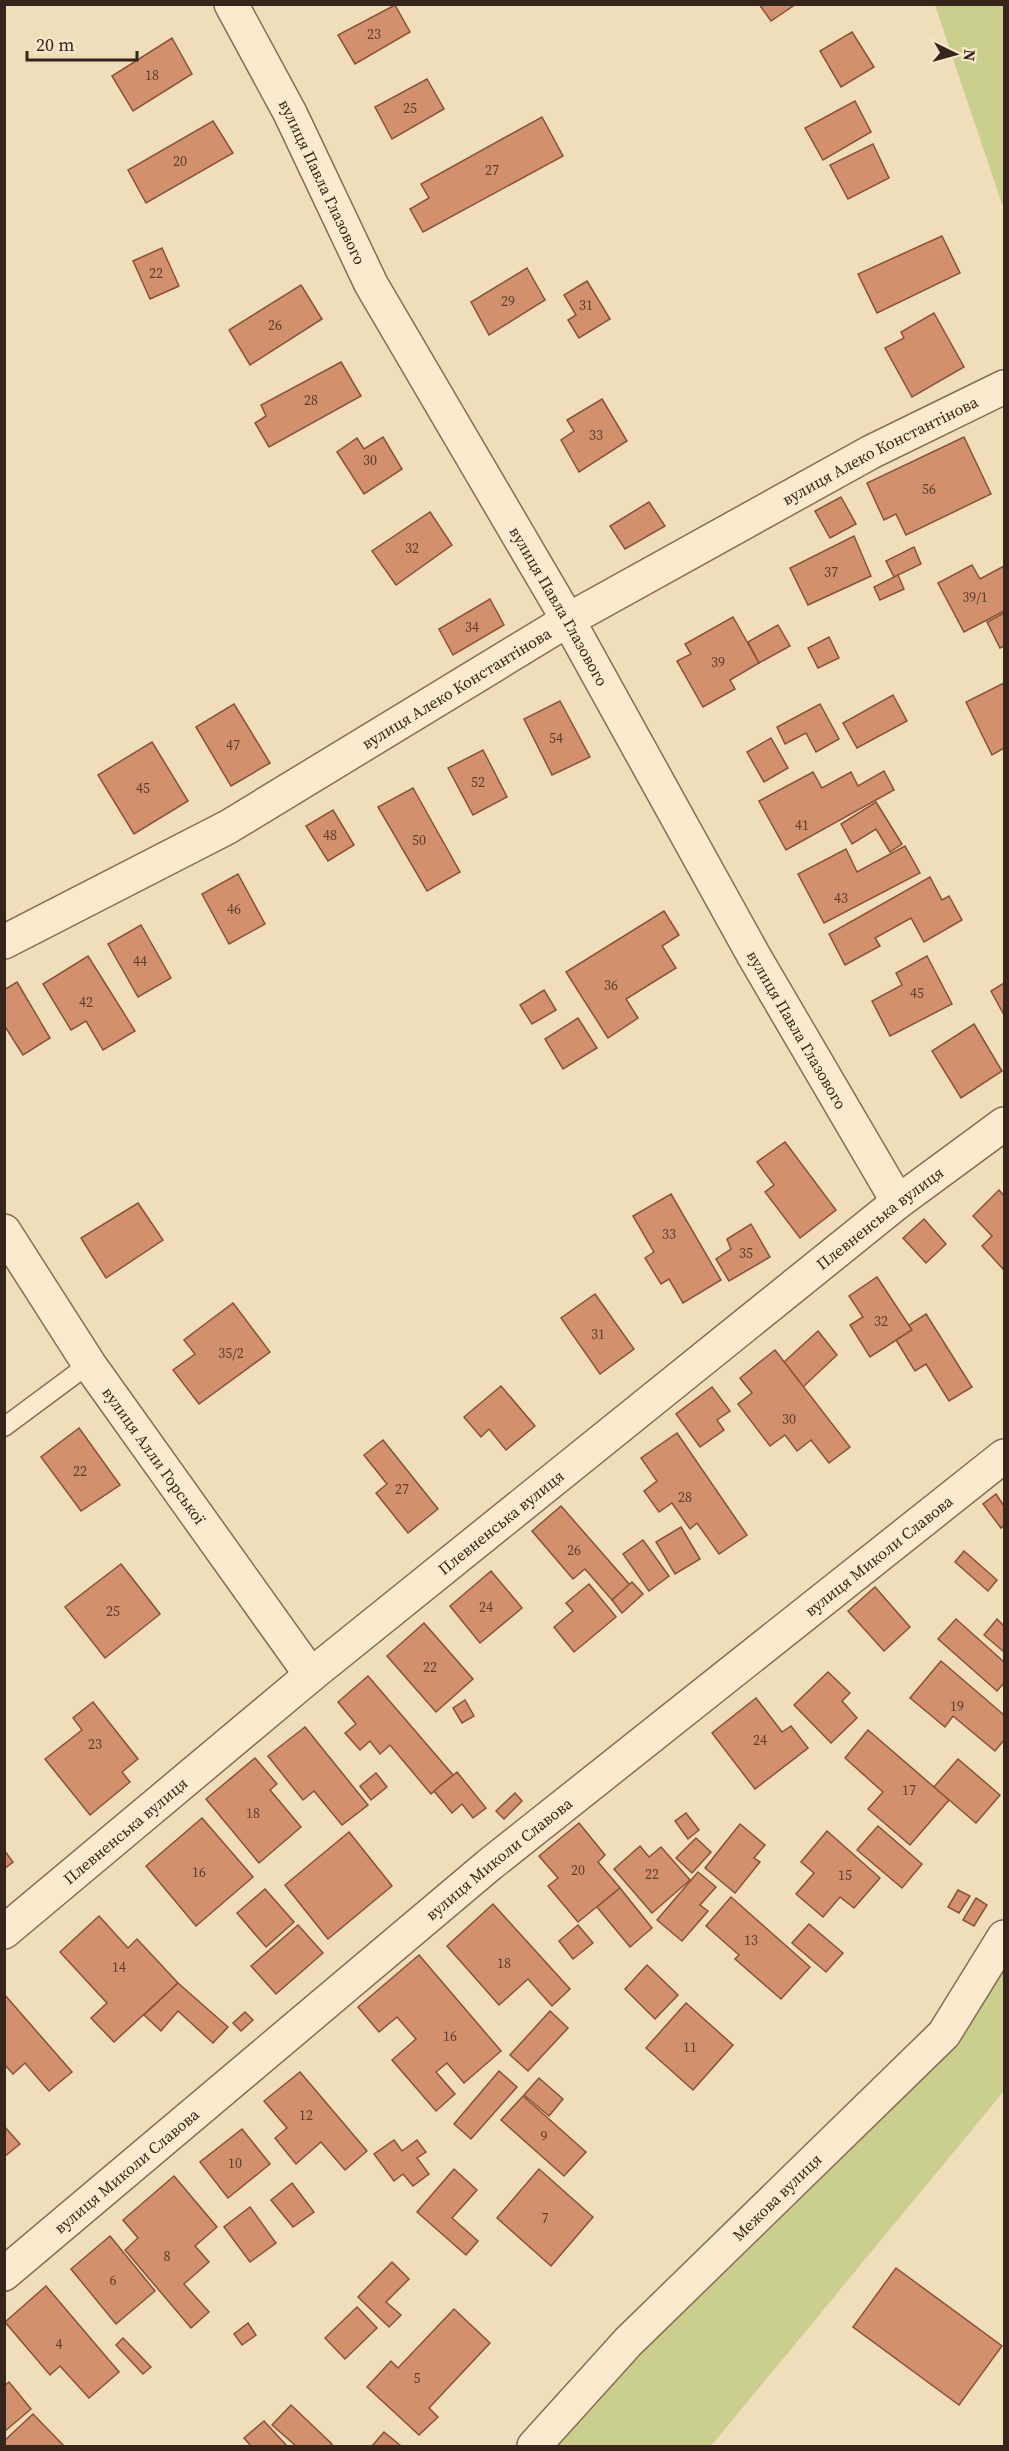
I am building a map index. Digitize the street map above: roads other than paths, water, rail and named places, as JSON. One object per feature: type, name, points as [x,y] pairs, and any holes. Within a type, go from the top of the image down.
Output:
[{"type":"street","name":"вулиця Павла Глазового","points":[[231,4],[290,113],[371,284],[568,620],[754,956],[897,1202]]},
{"type":"street","name":"вулиця Алеко Константінова","points":[[4,942],[228,827],[568,620],[871,452],[1005,387]]},
{"type":"street","name":"Плевненська вулиця","points":[[4,1932],[311,1675],[897,1202],[1005,1124]]},
{"type":"street","name":"вулиця Алли Горської","points":[[4,1231],[88,1364],[311,1675]]},
{"type":"street","name":"вулиця Миколи Славова","points":[[4,2274],[489,1865],[1005,1456]]},
{"type":"street","name":"Межова вулиця","points":[[534,2446],[628,2342],[944,2034],[1005,1937]]},
{"type":"lane","points":[[4,1426],[88,1364]]}]
